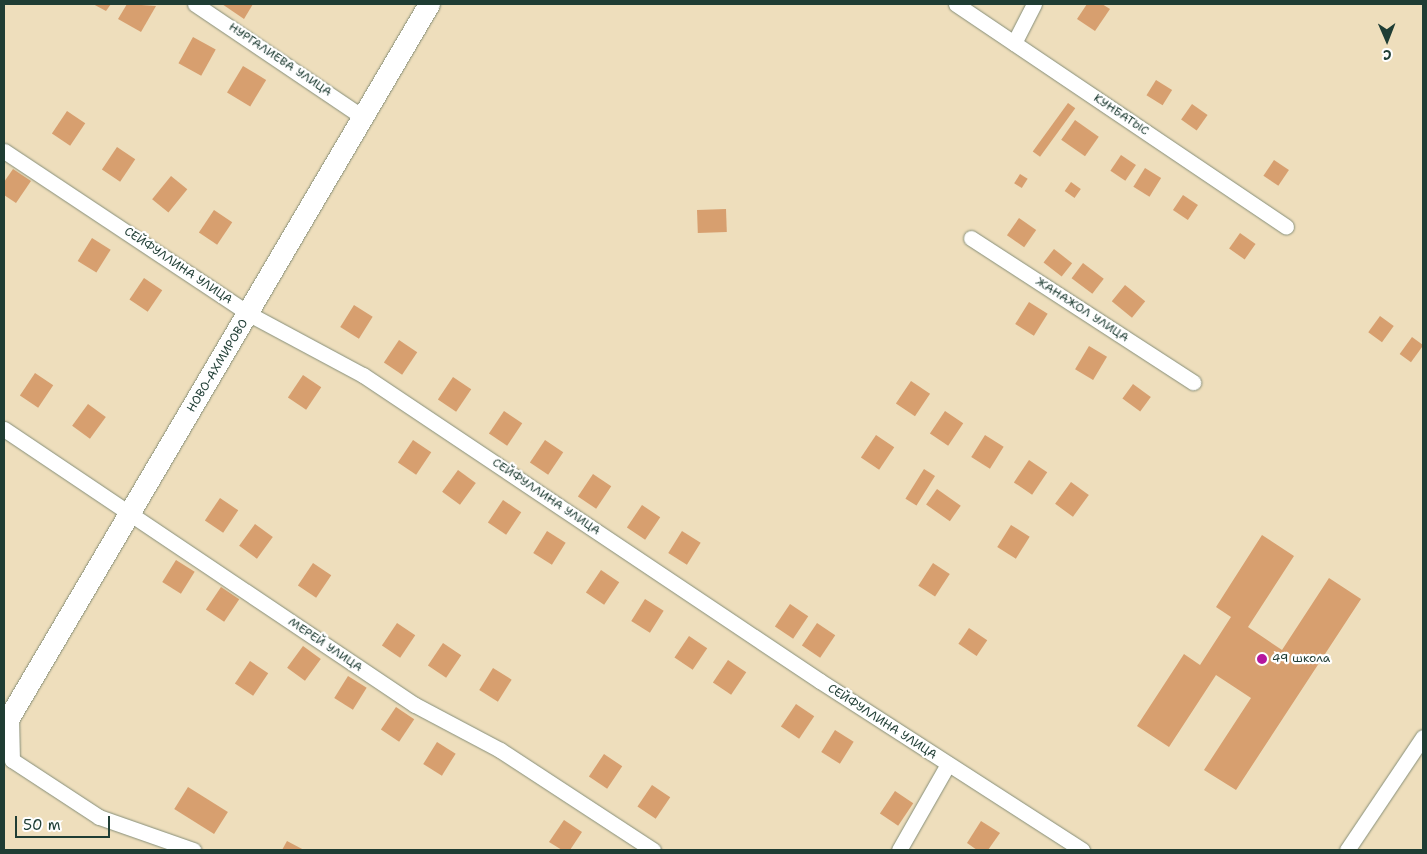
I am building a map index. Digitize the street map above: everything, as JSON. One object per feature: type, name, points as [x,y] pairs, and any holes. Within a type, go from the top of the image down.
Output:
[{"type":"street","name":"НУРГАЛИЕВА УЛИЦА","points":[[195,4],[364,118]]},
{"type":"street","name":"НОВО-АХМИРОВО","points":[[6,718],[130,515],[429,4]]},
{"type":"street","name":"КУНБАТЫС","points":[[956,4],[1286,227]]},
{"type":"street","points":[[1014,43],[1034,4]]},
{"type":"street","name":"СЕЙФУЛЛИНА УЛИЦА","points":[[4,151],[249,314],[363,374],[948,764],[1082,850]]},
{"type":"street","name":"ЖАНАЖОЛ УЛИЦА","points":[[971,238],[1193,382]]},
{"type":"street","name":"МЕРЕЙ УЛИЦА","points":[[4,429],[415,705],[500,750],[653,850]]},
{"type":"street","points":[[6,718],[12,760],[99,817],[193,850]]},
{"type":"street","points":[[1347,850],[1423,737]]},
{"type":"street","points":[[899,850],[948,764]]},
{"type":"building","points":[[93,4],[111,4],[106,11]]},
{"type":"building","points":[[127,4],[156,6],[141,32],[118,19]]},
{"type":"building","points":[[222,4],[253,4],[244,19]]},
{"type":"building","points":[[1087,4],[1102,4],[1110,9],[1095,31],[1077,19]]},
{"type":"building","points":[[193,37],[216,50],[201,76],[178,63]]},
{"type":"building","points":[[243,66],[266,80],[250,106],[227,93]]},
{"type":"building","points":[[1156,80],[1172,90],[1163,105],[1146,95]]},
{"type":"building","points":[[1068,103],[1075,108],[1040,157],[1033,152]]},
{"type":"building","points":[[1192,104],[1208,115],[1197,130],[1181,120]]},
{"type":"building","points":[[67,111],[85,123],[70,146],[52,133]]},
{"type":"building","points":[[1075,120],[1099,137],[1085,156],[1061,140]]},
{"type":"building","points":[[117,147],[135,159],[120,182],[102,169]]},
{"type":"building","points":[[1121,155],[1136,165],[1125,181],[1110,171]]},
{"type":"building","points":[[1274,160],[1289,170],[1278,186],[1263,176]]},
{"type":"building","points":[[1145,168],[1161,178],[1149,197],[1133,187]]},
{"type":"building","points":[[13,169],[31,181],[16,203],[4,195],[4,182]]},
{"type":"building","points":[[1020,174],[1028,179],[1022,188],[1014,183]]},
{"type":"building","points":[[171,176],[187,189],[168,213],[152,199]]},
{"type":"building","points":[[1071,182],[1081,189],[1075,198],[1065,191]]},
{"type":"building","points":[[1183,195],[1198,205],[1188,220],[1173,210]]},
{"type":"building","points":[[726,209],[727,232],[698,233],[697,210]]},
{"type":"building","points":[[214,210],[232,222],[217,245],[199,232]]},
{"type":"building","points":[[1019,218],[1036,230],[1024,247],[1007,235]]},
{"type":"building","points":[[1240,233],[1256,244],[1245,259],[1229,249]]},
{"type":"building","points":[[92,238],[111,250],[96,273],[78,261]]},
{"type":"building","points":[[1054,249],[1072,263],[1062,277],[1044,262]]},
{"type":"building","points":[[1083,263],[1104,279],[1092,294],[1072,278]]},
{"type":"building","points":[[144,278],[162,290],[148,312],[129,300]]},
{"type":"building","points":[[1125,285],[1145,301],[1132,318],[1112,301]]},
{"type":"building","points":[[1029,302],[1048,314],[1034,336],[1015,324]]},
{"type":"building","points":[[354,305],[373,317],[359,339],[340,327]]},
{"type":"building","points":[[1380,316],[1394,326],[1382,342],[1368,332]]},
{"type":"building","points":[[1412,337],[1423,346],[1411,362],[1400,354]]},
{"type":"building","points":[[399,340],[417,352],[402,375],[384,362]]},
{"type":"building","points":[[1089,346],[1107,357],[1093,380],[1075,369]]},
{"type":"building","points":[[35,373],[53,385],[38,408],[20,395]]},
{"type":"building","points":[[303,375],[321,387],[306,410],[288,397]]},
{"type":"building","points":[[453,377],[471,389],[456,412],[438,399]]},
{"type":"building","points":[[911,381],[930,394],[915,416],[896,403]]},
{"type":"building","points":[[1133,384],[1151,397],[1140,411],[1122,399]]},
{"type":"building","points":[[88,404],[106,417],[90,439],[72,426]]},
{"type":"building","points":[[504,411],[522,423],[507,446],[489,433]]},
{"type":"building","points":[[945,411],[963,423],[948,446],[930,433]]},
{"type":"building","points":[[876,435],[894,447],[879,470],[861,457]]},
{"type":"building","points":[[985,435],[1004,447],[990,469],[971,457]]},
{"type":"building","points":[[413,440],[431,452],[416,475],[398,462]]},
{"type":"building","points":[[545,440],[563,452],[548,475],[530,462]]},
{"type":"building","points":[[1029,460],[1047,472],[1032,495],[1014,482]]},
{"type":"building","points":[[924,469],[935,476],[916,506],[905,499]]},
{"type":"building","points":[[458,470],[476,483],[460,505],[442,492]]},
{"type":"building","points":[[593,474],[611,486],[596,509],[578,496]]},
{"type":"building","points":[[1071,482],[1089,495],[1073,517],[1055,504]]},
{"type":"building","points":[[937,489],[961,506],[950,521],[926,505]]},
{"type":"building","points":[[220,498],[238,510],[223,533],[205,520]]},
{"type":"building","points":[[503,500],[521,512],[506,535],[488,522]]},
{"type":"building","points":[[642,505],[660,517],[645,540],[627,527]]},
{"type":"building","points":[[255,524],[273,537],[257,559],[239,546]]},
{"type":"building","points":[[1011,525],[1030,537],[1016,559],[997,547]]},
{"type":"building","points":[[547,531],[566,543],[552,565],[533,553]]},
{"type":"building","points":[[682,531],[701,543],[687,565],[668,553]]},
{"type":"building","name":"49 школа","points":[[1262,535],[1294,556],[1248,627],[1282,650],[1329,578],[1361,599],[1236,790],[1204,770],[1251,698],[1216,675],[1169,747],[1137,726],[1184,654],[1200,665],[1231,617],[1216,607]]},
{"type":"building","points":[[176,560],[195,572],[181,594],[162,582]]},
{"type":"building","points":[[313,563],[331,575],[316,598],[298,585]]},
{"type":"building","points":[[933,563],[950,574],[935,597],[918,586]]},
{"type":"building","points":[[601,570],[619,582],[604,605],[586,592]]},
{"type":"building","points":[[221,587],[239,599],[224,622],[206,609]]},
{"type":"building","points":[[645,599],[664,611],[650,633],[631,621]]},
{"type":"building","points":[[790,604],[808,616],[793,639],[775,626]]},
{"type":"building","points":[[397,623],[415,635],[400,658],[382,645]]},
{"type":"building","points":[[817,623],[835,635],[820,658],[802,645]]},
{"type":"building","points":[[969,628],[987,640],[977,656],[958,644]]},
{"type":"building","points":[[689,636],[707,648],[693,670],[674,658]]},
{"type":"building","points":[[443,643],[461,655],[446,678],[428,665]]},
{"type":"building","points":[[303,646],[321,659],[305,681],[287,668]]},
{"type":"building","points":[[728,660],[746,672],[731,695],[713,682]]},
{"type":"building","points":[[250,661],[268,673],[253,696],[235,683]]},
{"type":"building","points":[[493,668],[512,680],[498,702],[479,690]]},
{"type":"building","points":[[348,676],[367,688],[353,710],[334,698]]},
{"type":"building","points":[[796,704],[814,716],[799,739],[781,726]]},
{"type":"building","points":[[396,707],[414,719],[399,742],[381,729]]},
{"type":"building","points":[[835,730],[854,742],[840,764],[821,752]]},
{"type":"building","points":[[437,742],[456,754],[442,776],[423,764]]},
{"type":"building","points":[[604,754],[622,766],[607,789],[589,776]]},
{"type":"building","points":[[652,785],[670,797],[656,819],[637,807]]},
{"type":"building","points":[[188,787],[228,812],[214,834],[174,809]]},
{"type":"building","points":[[895,791],[913,803],[898,826],[880,813]]},
{"type":"building","points":[[564,820],[582,832],[570,850],[562,850],[549,842]]},
{"type":"building","points":[[981,821],[1000,833],[988,850],[977,850],[967,843]]},
{"type":"building","points":[[287,841],[304,850],[282,850]]},
{"type":"place","name":"49 школа","points":[[1262,659]]}]
